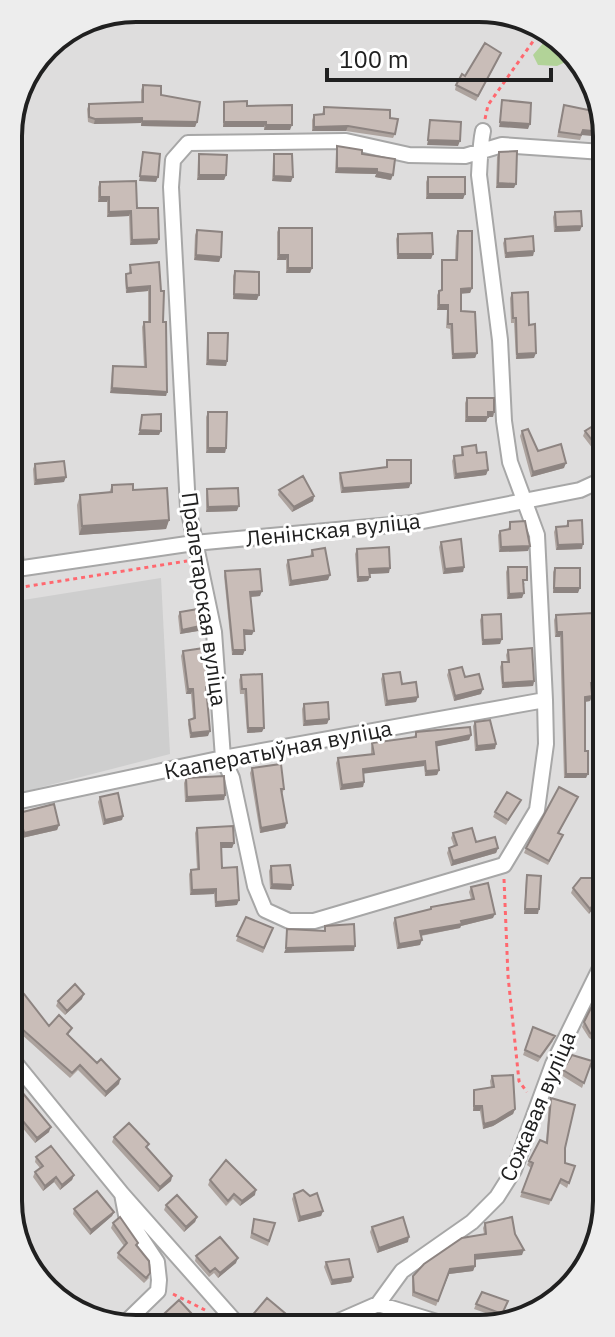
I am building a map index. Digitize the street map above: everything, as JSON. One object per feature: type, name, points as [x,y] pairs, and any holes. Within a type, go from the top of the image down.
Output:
[{"type":"street","points":[[483,131],[479,175],[500,340],[504,421],[510,462],[537,535],[545,700],[546,744],[537,810],[504,865]]},
{"type":"street","name":"Пралетарская вуліца","points":[[480,152],[465,156],[409,155],[346,141],[188,143],[173,160],[171,187],[188,508],[214,632],[223,758],[232,778],[255,886],[265,910],[289,921],[314,921],[504,865]]},
{"type":"street","points":[[480,152],[502,145],[593,151]]},
{"type":"street","name":"Ленінская вуліца","points":[[22,568],[194,543],[413,523],[580,490],[593,484]]},
{"type":"street","points":[[580,490],[593,489]]},
{"type":"street","name":"Кааператыўная вуліца","points":[[22,801],[223,758],[545,700]]},
{"type":"street","name":"Сожавая вуліца","points":[[378,1304],[402,1271],[472,1222],[497,1197],[514,1170],[536,1104],[593,982]]},
{"type":"street","points":[[22,1071],[122,1194],[229,1315]]},
{"type":"street","points":[[122,1194],[126,1215],[157,1262],[158,1291],[134,1315]]},
{"type":"street","points":[[353,1315],[378,1304],[414,1315]]},
{"type":"path","points":[[483,131],[488,105],[535,38]]},
{"type":"path","points":[[22,587],[198,559]]},
{"type":"path","points":[[504,865],[508,976],[519,1081],[536,1104]]},
{"type":"path","points":[[158,1291],[179,1295],[214,1314]]},
{"type":"shaded area","points":[[114,24],[501,24],[529,34],[560,55],[578,79],[589,107],[593,136],[593,1208],[584,1245],[565,1276],[542,1296],[508,1311],[479,1315],[114,1313],[86,1303],[61,1287],[41,1264],[26,1230],[22,1201],[22,129],[34,86],[46,67],[61,50],[79,37]]},
{"type":"shaded area","points":[[161,578],[170,754],[22,792],[22,600]]},
{"type":"green space","points":[[543,43],[565,62],[557,66],[538,65],[533,55]]},
{"type":"building","points":[[485,43],[501,53],[478,96],[456,85]]},
{"type":"building","points":[[143,85],[161,86],[161,95],[200,102],[197,122],[89,117],[89,104],[143,102]]},
{"type":"building","points":[[502,100],[531,103],[530,124],[500,122]]},
{"type":"building","points":[[247,101],[247,106],[292,105],[292,125],[224,122],[224,102]]},
{"type":"building","points":[[564,105],[590,110],[593,131],[583,130],[581,135],[559,132]]},
{"type":"building","points":[[324,107],[390,110],[390,118],[398,119],[395,134],[348,126],[314,127],[314,115],[324,114]]},
{"type":"building","points":[[430,120],[461,122],[460,141],[428,140]]},
{"type":"building","points":[[337,146],[395,159],[393,175],[377,172],[377,169],[337,168]]},
{"type":"building","points":[[517,151],[516,184],[498,183],[499,152]]},
{"type":"building","points":[[143,152],[160,154],[158,177],[140,176]]},
{"type":"building","points":[[199,154],[227,155],[226,175],[199,175]]},
{"type":"building","points":[[274,154],[292,154],[293,177],[274,176]]},
{"type":"building","points":[[428,177],[465,177],[465,194],[428,194]]},
{"type":"building","points":[[136,181],[137,208],[158,208],[159,239],[132,240],[131,211],[109,212],[109,197],[100,197],[100,182]]},
{"type":"building","points":[[581,211],[582,226],[556,227],[555,212]]},
{"type":"building","points":[[279,228],[312,228],[312,268],[288,268],[288,255],[279,255]]},
{"type":"building","points":[[197,230],[222,232],[221,257],[196,255]]},
{"type":"building","points":[[458,231],[472,231],[472,288],[461,289],[461,311],[475,312],[477,353],[453,354],[448,305],[439,305],[442,260],[457,260]]},
{"type":"building","points":[[432,233],[433,254],[398,254],[398,234]]},
{"type":"building","points":[[533,236],[534,251],[506,253],[505,239]]},
{"type":"building","points":[[159,262],[161,291],[164,291],[163,322],[166,322],[167,392],[112,388],[113,366],[146,367],[144,322],[150,322],[150,286],[127,288],[126,274],[131,273],[130,265]]},
{"type":"building","points":[[235,271],[259,272],[259,295],[234,294]]},
{"type":"building","points":[[528,292],[529,325],[535,324],[536,353],[517,354],[512,293]]},
{"type":"building","points":[[208,333],[228,333],[227,361],[208,360]]},
{"type":"building","points":[[467,398],[494,398],[494,412],[488,412],[488,417],[467,417]]},
{"type":"building","points":[[208,412],[227,412],[226,448],[208,448]]},
{"type":"building","points":[[161,414],[161,431],[140,430],[142,415]]},
{"type":"building","points":[[593,426],[593,441],[585,431]]},
{"type":"building","points":[[528,429],[538,451],[561,444],[566,463],[533,472],[522,431]]},
{"type":"building","points":[[476,445],[477,453],[486,452],[488,470],[456,474],[454,456],[463,455],[462,447]]},
{"type":"building","points":[[387,460],[411,460],[411,483],[343,488],[340,473],[387,467]]},
{"type":"building","points":[[64,461],[66,477],[36,480],[35,464]]},
{"type":"building","points":[[303,476],[314,496],[294,507],[279,490]]},
{"type":"building","points":[[133,484],[133,490],[167,488],[169,520],[82,526],[80,495],[112,492],[112,485]]},
{"type":"building","points":[[238,488],[239,506],[208,507],[207,489]]},
{"type":"building","points":[[582,520],[583,544],[558,545],[556,527],[568,526],[568,521]]},
{"type":"building","points":[[525,521],[530,546],[501,547],[500,531],[510,529],[510,522]]},
{"type":"building","points":[[461,539],[464,567],[445,569],[441,542]]},
{"type":"building","points":[[389,547],[390,568],[369,569],[370,577],[358,577],[357,549]]},
{"type":"building","points":[[325,548],[330,575],[291,581],[288,560],[313,556],[312,550]]},
{"type":"building","points":[[508,567],[527,567],[527,580],[523,580],[524,593],[509,594]]},
{"type":"building","points":[[555,568],[580,568],[580,588],[554,588]]},
{"type":"building","points":[[260,569],[262,591],[250,592],[254,631],[244,630],[245,650],[233,650],[225,571]]},
{"type":"building","points":[[198,609],[200,626],[182,630],[180,612]]},
{"type":"building","points":[[593,613],[592,696],[585,697],[588,774],[566,774],[562,632],[557,632],[556,615]]},
{"type":"building","points":[[501,614],[502,639],[483,640],[482,615]]},
{"type":"building","points":[[204,648],[210,731],[191,733],[189,720],[195,718],[193,689],[188,689],[183,651]]},
{"type":"building","points":[[532,648],[534,681],[503,683],[502,662],[509,662],[508,650]]},
{"type":"building","points":[[462,667],[465,677],[479,674],[483,689],[455,696],[449,670]]},
{"type":"building","points":[[400,672],[402,684],[416,682],[418,697],[387,701],[383,674]]},
{"type":"building","points":[[262,674],[264,728],[248,728],[246,689],[242,689],[241,675]]},
{"type":"building","points":[[328,702],[329,719],[305,721],[304,704]]},
{"type":"building","points":[[490,720],[496,744],[477,746],[475,722]]},
{"type":"building","points":[[470,727],[471,735],[436,742],[439,770],[426,771],[425,761],[363,769],[364,782],[342,785],[338,758],[374,754],[372,743],[416,737],[416,732]]},
{"type":"building","points":[[281,764],[284,789],[281,789],[287,823],[261,828],[252,768]]},
{"type":"building","points":[[224,776],[225,795],[187,797],[186,778]]},
{"type":"building","points":[[559,787],[578,797],[558,833],[563,835],[549,861],[526,848]]},
{"type":"building","points":[[507,792],[521,800],[508,820],[495,812]]},
{"type":"building","points":[[118,793],[123,816],[105,820],[100,797]]},
{"type":"building","points":[[54,804],[59,825],[24,833],[22,812]]},
{"type":"building","points":[[233,826],[234,843],[221,843],[222,868],[237,867],[239,900],[216,902],[216,889],[192,890],[191,870],[199,869],[197,828]]},
{"type":"building","points":[[472,828],[476,842],[495,837],[498,848],[453,861],[449,848],[457,845],[453,833]]},
{"type":"building","points":[[290,865],[293,885],[272,884],[271,866]]},
{"type":"building","points":[[527,875],[541,876],[539,909],[525,909]]},
{"type":"building","points":[[581,878],[593,878],[593,905],[590,909],[573,888]]},
{"type":"building","points":[[488,883],[495,914],[461,921],[462,924],[420,931],[422,940],[399,944],[395,918],[474,899],[471,887]]},
{"type":"building","points":[[246,917],[273,928],[264,948],[237,936]]},
{"type":"building","points":[[354,924],[355,946],[286,948],[287,929],[325,931],[325,926]]},
{"type":"building","points":[[75,984],[84,994],[67,1011],[58,1001]]},
{"type":"building","points":[[22,992],[49,1026],[59,1015],[72,1028],[67,1034],[97,1063],[101,1059],[120,1079],[106,1092],[80,1065],[72,1073],[22,1029]]},
{"type":"building","points":[[591,1008],[593,1009],[593,1035],[584,1022]]},
{"type":"building","points":[[533,1027],[555,1036],[540,1057],[525,1050]]},
{"type":"building","points":[[572,1055],[592,1061],[584,1083],[563,1070]]},
{"type":"building","points":[[513,1075],[515,1109],[484,1124],[482,1106],[474,1106],[474,1090],[494,1087],[492,1076]]},
{"type":"building","points":[[22,1092],[51,1127],[37,1138],[22,1120]]},
{"type":"building","points":[[551,1098],[575,1105],[565,1148],[565,1163],[575,1166],[569,1183],[561,1179],[551,1200],[522,1192],[533,1163],[529,1161],[540,1140],[547,1143]]},
{"type":"building","points":[[129,1123],[172,1176],[160,1187],[114,1137]]},
{"type":"building","points":[[51,1146],[74,1175],[62,1185],[56,1177],[45,1186],[35,1172],[43,1166],[36,1157]]},
{"type":"building","points":[[226,1160],[256,1190],[242,1201],[234,1194],[228,1201],[210,1180]]},
{"type":"building","points":[[303,1190],[310,1196],[317,1193],[323,1211],[300,1217],[294,1194]]},
{"type":"building","points":[[97,1191],[114,1212],[91,1230],[74,1209]]},
{"type":"building","points":[[177,1195],[197,1217],[186,1227],[166,1205]]},
{"type":"building","points":[[120,1217],[149,1261],[150,1273],[146,1278],[118,1253],[127,1243],[113,1223]]},
{"type":"building","points":[[403,1217],[409,1237],[379,1248],[372,1227]]},
{"type":"building","points":[[512,1217],[515,1234],[524,1250],[475,1255],[475,1266],[450,1269],[438,1301],[414,1292],[413,1276],[424,1264],[462,1238],[486,1234],[485,1223]]},
{"type":"building","points":[[254,1219],[275,1223],[269,1241],[252,1233]]},
{"type":"building","points":[[220,1237],[238,1258],[220,1273],[215,1268],[210,1272],[196,1256]]},
{"type":"building","points":[[349,1259],[353,1277],[332,1280],[326,1262]]},
{"type":"building","points":[[482,1292],[508,1301],[503,1312],[499,1313],[476,1304]]},
{"type":"building","points":[[267,1298],[286,1314],[285,1315],[253,1315]]},
{"type":"building","points":[[179,1300],[191,1313],[189,1315],[163,1315]]}]
